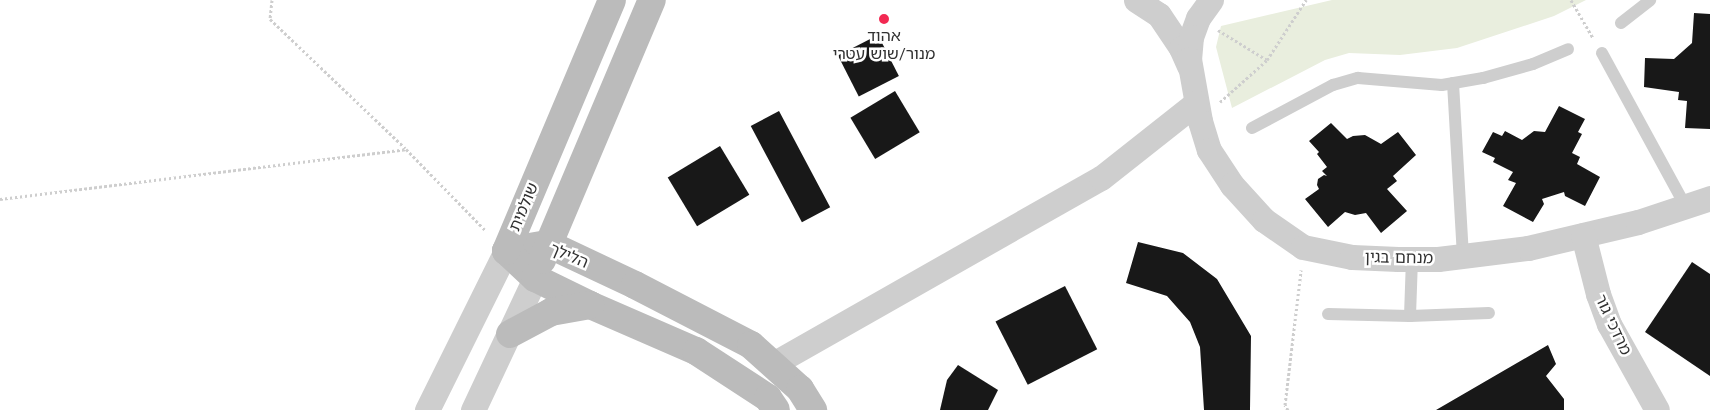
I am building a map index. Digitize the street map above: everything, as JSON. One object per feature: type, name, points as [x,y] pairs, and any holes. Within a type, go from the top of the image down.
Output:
[{"type":"street","name":"שולמית","points":[[427,410],[506,252],[612,0]]},
{"type":"street","points":[[473,410],[535,278],[565,202],[652,0]]},
{"type":"street","name":"מנחם בגין","points":[[1136,0],[1158,15],[1181,48],[1190,68]]},
{"type":"street","name":"מנחם בגין","points":[[1205,9],[1191,37],[1190,68],[1198,112],[1208,150],[1232,185],[1264,220],[1303,247],[1352,257],[1412,259],[1528,248],[1638,222],[1710,198]]},
{"type":"street","points":[[773,364],[1101,178],[1198,112]]},
{"type":"street","points":[[565,202],[571,231],[582,260]]},
{"type":"street","name":"מרדכי גור","points":[[1583,235],[1598,294],[1609,324],[1657,410]]},
{"type":"street","name":"הלילך","points":[[506,252],[548,244],[751,345],[800,389],[813,410]]},
{"type":"street","name":"הלילך","points":[[506,252],[535,278],[590,305],[696,351],[768,398],[776,410]]},
{"type":"street","points":[[510,334],[551,312],[590,305]]},
{"type":"lane","points":[[1621,23],[1650,0]]},
{"type":"lane","points":[[1252,128],[1333,85],[1358,78],[1442,85],[1483,78],[1533,64],[1568,49]]},
{"type":"lane","points":[[1602,53],[1686,207]]},
{"type":"lane","points":[[1453,83],[1463,255]]},
{"type":"lane","points":[[1410,316],[1412,259]]},
{"type":"lane","points":[[1328,314],[1410,316],[1488,313]]},
{"type":"path","points":[[272,0],[270,19],[406,149],[506,252]]},
{"type":"path","points":[[1198,112],[1267,60],[1306,0]]},
{"type":"path","points":[[1571,0],[1602,53]]},
{"type":"path","points":[[1205,9],[1267,60]]},
{"type":"path","points":[[0,199],[406,149]]},
{"type":"path","points":[[1288,410],[1285,405],[1303,247]]},
{"type":"green space","points":[[1332,0],[1586,0],[1554,16],[1457,48],[1400,55],[1349,53],[1325,60],[1232,108],[1216,47],[1221,26]]},
{"type":"building","points":[[1694,13],[1710,14],[1710,129],[1685,128],[1687,101],[1678,100],[1679,92],[1644,87],[1645,58],[1674,59],[1692,43]]},
{"type":"building","points":[[878,35],[899,76],[859,96],[838,55]]},
{"type":"building","points":[[895,91],[920,132],[875,159],[850,118]]},
{"type":"building","points":[[1559,106],[1585,119],[1578,132],[1582,134],[1572,153],[1580,157],[1577,164],[1600,177],[1585,206],[1565,196],[1564,192],[1542,199],[1544,204],[1533,222],[1503,206],[1516,183],[1508,180],[1513,172],[1493,162],[1495,158],[1482,152],[1493,132],[1502,136],[1505,131],[1522,140],[1534,131],[1545,132]]},
{"type":"building","points":[[779,111],[830,207],[802,222],[751,126]]},
{"type":"building","points":[[1331,123],[1347,139],[1353,136],[1365,135],[1381,144],[1398,132],[1416,155],[1393,176],[1397,181],[1387,189],[1407,211],[1381,233],[1366,213],[1355,215],[1345,212],[1328,227],[1305,199],[1319,189],[1317,185],[1318,179],[1324,175],[1327,176],[1322,171],[1327,167],[1317,154],[1319,152],[1309,141]]},
{"type":"building","points":[[720,146],[749,195],[697,226],[668,177]]},
{"type":"building","points":[[1138,242],[1183,253],[1217,279],[1251,336],[1250,410],[1204,410],[1200,347],[1190,322],[1167,296],[1126,283]]},
{"type":"building","points":[[1692,262],[1710,274],[1710,376],[1645,332]]},
{"type":"building","points":[[1065,286],[1097,349],[1028,385],[996,321]]},
{"type":"building","points":[[1548,345],[1556,364],[1546,376],[1564,399],[1564,410],[1436,410]]},
{"type":"building","points":[[958,365],[998,390],[988,410],[940,410],[947,380]]},
{"type":"place","name":"אהוד מנור/שוש עטרי","points":[[884,19]]}]
